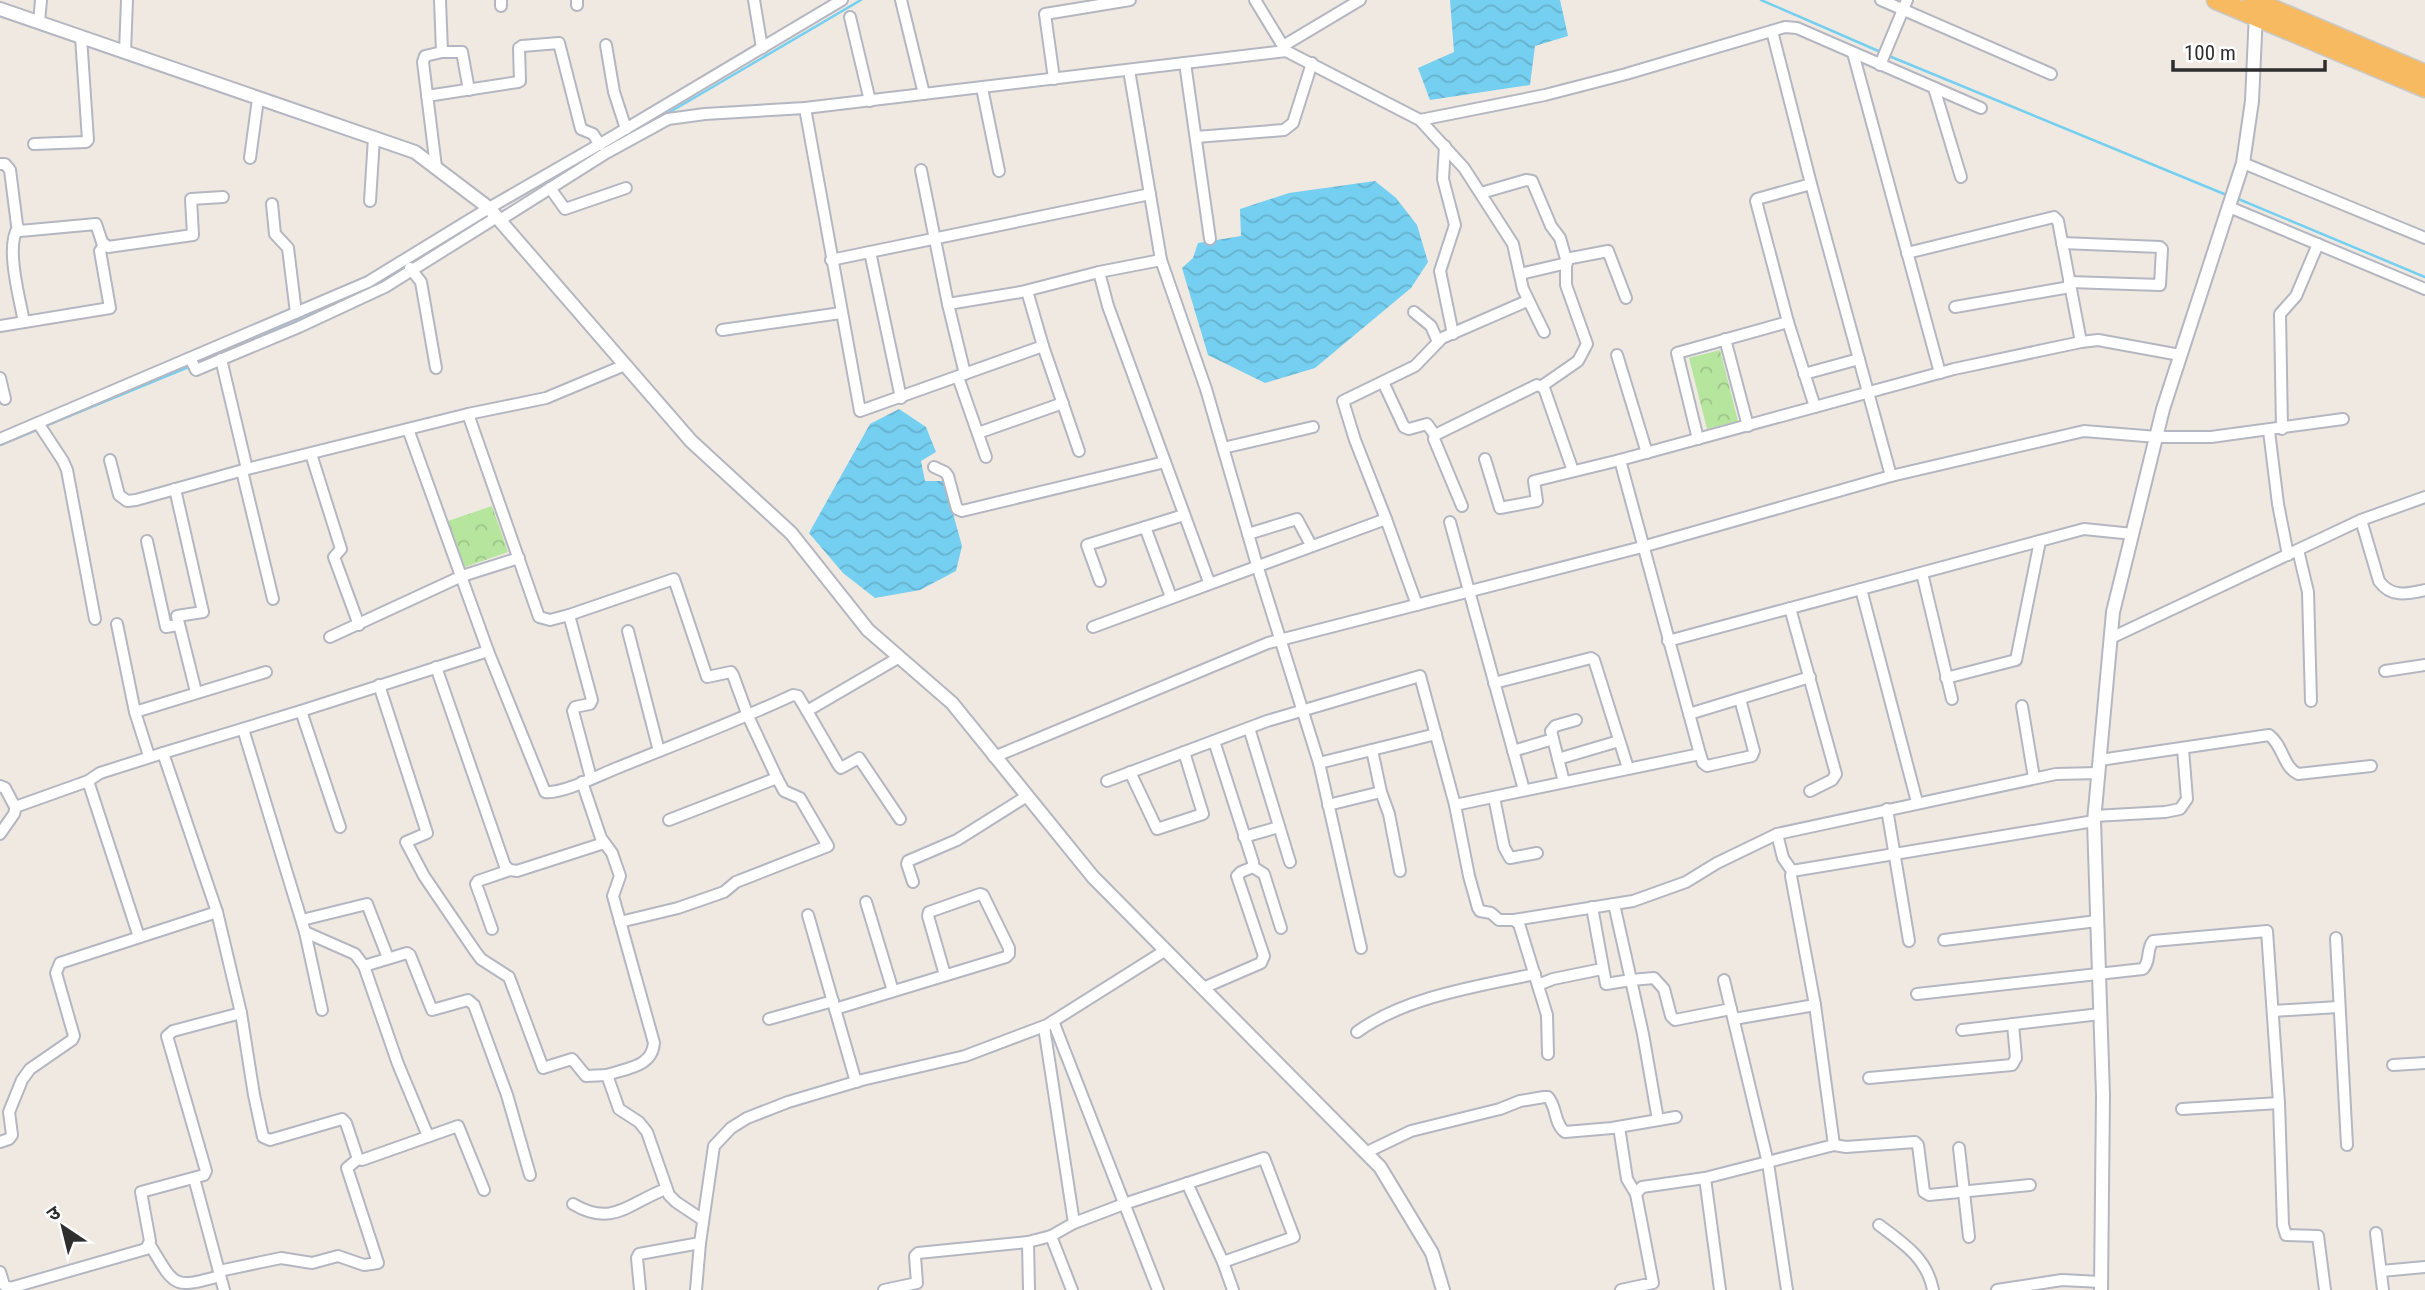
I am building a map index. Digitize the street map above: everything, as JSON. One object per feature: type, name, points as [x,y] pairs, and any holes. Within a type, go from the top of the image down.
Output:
[{"type":"highway","points":[[2216,0],[2255,6],[2373,59],[2425,88]]},
{"type":"highway","points":[[2373,59],[2425,74]]},
{"type":"street","points":[[39,22],[41,0]]},
{"type":"street","points":[[125,52],[127,0]]},
{"type":"street","points":[[440,0],[442,52]]},
{"type":"street","points":[[754,0],[762,48]]},
{"type":"street","points":[[0,439],[40,427],[192,363],[296,313],[408,266],[495,215],[626,129],[842,0]]},
{"type":"street","points":[[901,0],[924,94]]},
{"type":"street","points":[[1054,79],[1045,14],[1130,0]]},
{"type":"street","points":[[1255,0],[1284,49],[1419,120],[1464,167],[1513,244],[1527,300],[1544,332]]},
{"type":"street","points":[[1881,0],[1905,5],[2051,74]]},
{"type":"street","points":[[495,215],[550,188],[668,119],[870,101],[1284,49],[1354,2]]},
{"type":"street","points":[[1883,58],[1905,5]]},
{"type":"street","points":[[1997,1290],[2062,1280],[2101,1286],[2103,1095],[2094,818],[2113,637],[2113,612],[2180,355],[2243,163],[2252,101],[2255,6]]},
{"type":"street","points":[[0,9],[415,152],[495,215],[691,440],[791,533],[868,630],[953,703],[1093,877],[1380,1167],[1432,1253],[1443,1290]]},
{"type":"street","points":[[850,18],[870,101]]},
{"type":"street","points":[[1419,120],[1626,74],[1785,27],[1797,28],[1853,53],[1883,58],[1934,88],[1981,108]]},
{"type":"street","points":[[1772,31],[1891,476]]},
{"type":"street","points":[[34,144],[88,140],[81,37]]},
{"type":"street","points":[[427,96],[517,82],[520,80],[519,48],[559,43],[581,129],[593,134],[600,145]]},
{"type":"street","points":[[607,45],[614,92],[626,129]]},
{"type":"street","points":[[436,167],[423,58],[442,52],[463,52],[469,90]]},
{"type":"street","points":[[1853,53],[1940,373]]},
{"type":"street","points":[[1185,63],[1210,239]]},
{"type":"street","points":[[1196,137],[1289,128],[1293,123],[1312,63]]},
{"type":"street","points":[[1129,70],[1161,260],[1206,389],[1319,763],[1361,948]]},
{"type":"street","points":[[982,88],[999,171]]},
{"type":"street","points":[[1934,88],[1961,177]]},
{"type":"street","points":[[250,158],[258,99]]},
{"type":"street","points":[[805,108],[859,410],[901,398],[1043,345]]},
{"type":"street","points":[[370,201],[374,138]]},
{"type":"street","points":[[1445,146],[1443,178],[1455,225],[1440,271],[1453,334]]},
{"type":"street","points":[[2243,163],[2425,238]]},
{"type":"street","points":[[0,164],[5,164],[10,170],[18,228],[13,236],[12,250],[24,322]]},
{"type":"street","points":[[921,170],[961,375],[986,457]]},
{"type":"street","points":[[1435,435],[1537,385],[1542,386],[1578,361],[1587,344],[1566,285],[1567,261],[1560,238],[1551,226],[1532,181],[1526,180],[1481,192]]},
{"type":"street","points":[[1811,184],[1757,200],[1788,322],[1815,407]]},
{"type":"street","points":[[550,188],[565,209],[626,188]]},
{"type":"street","points":[[831,260],[1150,194]]},
{"type":"street","points":[[104,245],[108,247],[193,235],[191,199],[223,197]]},
{"type":"street","points":[[272,204],[275,234],[288,248],[296,313]]},
{"type":"street","points":[[2229,205],[2425,289]]},
{"type":"street","points":[[1907,253],[2050,216],[2058,221],[2081,342]]},
{"type":"street","points":[[18,228],[20,231],[96,224],[104,245]]},
{"type":"street","points":[[1955,307],[2070,284],[2160,285],[2160,247],[2062,243]]},
{"type":"street","points":[[2282,429],[2280,314],[2297,296],[2318,244]]},
{"type":"street","points":[[0,326],[110,308],[100,251],[104,245]]},
{"type":"street","points":[[1520,274],[1608,251],[1626,298]]},
{"type":"street","points":[[870,252],[901,398]]},
{"type":"street","points":[[948,304],[1027,291],[1099,272],[1161,260]]},
{"type":"street","points":[[192,363],[221,359],[327,314],[385,287],[408,266]]},
{"type":"street","points":[[408,266],[421,282],[436,368]]},
{"type":"street","points":[[1099,272],[1108,306],[1209,583]]},
{"type":"street","points":[[1027,291],[1079,450]]},
{"type":"street","points":[[1418,605],[1342,403],[1415,366],[1438,342],[1527,300]]},
{"type":"street","points":[[1414,312],[1432,326],[1438,342]]},
{"type":"street","points":[[722,330],[841,313]]},
{"type":"street","points":[[1698,439],[1677,353],[1788,322]]},
{"type":"street","points":[[1725,339],[1748,426]]},
{"type":"street","points":[[1485,459],[1500,508],[1537,501],[1533,481],[1647,453],[1940,373],[2098,340],[2180,355]]},
{"type":"street","points":[[1618,355],[1647,453]]},
{"type":"street","points":[[221,359],[274,599]]},
{"type":"street","points":[[1804,374],[1859,359]]},
{"type":"street","points":[[110,460],[119,495],[127,501],[468,414],[546,397],[625,365]]},
{"type":"street","points":[[0,378],[5,399]]},
{"type":"street","points":[[1383,382],[1404,426],[1409,429],[1427,424],[1435,435],[1434,439],[1462,506]]},
{"type":"street","points":[[1542,386],[1573,471]]},
{"type":"street","points":[[978,433],[1063,403]]},
{"type":"street","points":[[468,414],[539,617],[550,620],[569,615],[674,579],[707,677],[732,673],[748,716],[784,792],[800,798],[828,846],[736,882],[724,892],[658,914],[620,922]]},
{"type":"street","points":[[994,757],[1268,643],[1642,547],[1891,476],[2084,431],[2157,437],[2211,437],[2343,419]]},
{"type":"street","points":[[40,427],[67,470],[95,619]]},
{"type":"street","points":[[1223,448],[1313,427]]},
{"type":"street","points":[[408,429],[488,651],[545,792],[552,793],[587,780],[796,695],[839,766],[841,768],[859,758],[900,819]]},
{"type":"street","points":[[2269,431],[2278,504],[2308,592],[2311,701]]},
{"type":"street","points":[[312,454],[341,549],[334,557],[359,625]]},
{"type":"street","points":[[1620,460],[1700,754],[1707,766],[1754,754],[1740,699]]},
{"type":"street","points":[[934,467],[948,476],[957,509],[962,511],[1164,462]]},
{"type":"street","points":[[175,489],[203,611],[177,616],[196,692]]},
{"type":"street","points":[[2113,637],[2361,520],[2425,496]]},
{"type":"street","points":[[1100,581],[1087,545],[1184,515]]},
{"type":"street","points":[[1248,534],[1295,519],[1299,520],[1311,545]]},
{"type":"street","points":[[1093,627],[1387,519]]},
{"type":"street","points":[[2361,520],[2382,586],[2394,593],[2425,590]]},
{"type":"street","points":[[1450,522],[1524,790]]},
{"type":"street","points":[[1145,527],[1171,597]]},
{"type":"street","points":[[1668,641],[2084,529],[2133,534]]},
{"type":"street","points":[[147,541],[166,627],[178,625]]},
{"type":"street","points":[[1946,678],[2016,660],[2040,541]]},
{"type":"street","points":[[330,637],[462,576],[519,558]]},
{"type":"street","points":[[1922,573],[1952,699]]},
{"type":"street","points":[[1861,589],[1917,802]]},
{"type":"street","points":[[1790,608],[1836,774],[1832,780],[1810,791]]},
{"type":"street","points":[[379,685],[427,832],[406,844],[456,926],[481,959],[509,977],[543,1068],[572,1059],[586,1076],[607,1075],[646,1062],[653,1052],[650,1028],[614,892],[620,876],[612,853],[604,843],[587,780],[573,711],[575,707],[590,704],[592,700],[569,615]]},
{"type":"street","points":[[117,624],[135,712],[149,757]]},
{"type":"street","points":[[628,631],[659,751]]},
{"type":"street","points":[[16,806],[163,752],[488,651]]},
{"type":"street","points":[[807,711],[898,658]]},
{"type":"street","points":[[1494,683],[1591,658],[1594,660],[1628,768]]},
{"type":"street","points":[[2385,671],[2425,665]]},
{"type":"street","points":[[436,667],[505,866],[510,870]]},
{"type":"street","points":[[135,712],[266,672]]},
{"type":"street","points":[[1107,781],[1249,727],[1419,675],[1455,805],[1478,908],[1480,911],[1492,913],[1499,920],[1514,920],[1633,901],[1682,884],[1717,863],[1777,834],[1917,802],[2183,749],[2269,735],[2276,741],[2291,770],[2298,774],[2371,766]]},
{"type":"street","points":[[1689,713],[1810,677]]},
{"type":"street","points":[[2022,706],[2034,778]]},
{"type":"street","points":[[301,711],[340,827]]},
{"type":"street","points":[[1564,782],[1551,731],[1555,726],[1576,720]]},
{"type":"street","points":[[1249,727],[1290,862]]},
{"type":"street","points":[[243,729],[302,920],[322,1010]]},
{"type":"street","points":[[1319,763],[1436,734]]},
{"type":"street","points":[[1513,751],[1553,739]]},
{"type":"street","points":[[1214,741],[1253,867],[1264,874],[1281,928]]},
{"type":"street","points":[[1558,759],[1619,741]]},
{"type":"street","points":[[1792,871],[2094,818],[2180,809],[2188,799],[2183,749]]},
{"type":"street","points":[[1372,750],[1389,814],[1400,871]]},
{"type":"street","points":[[163,752],[217,912],[241,1013],[263,1137],[270,1140],[342,1119],[346,1123],[358,1159]]},
{"type":"street","points":[[1130,772],[1157,829],[1203,814],[1184,752]]},
{"type":"street","points":[[1455,805],[1700,754]]},
{"type":"street","points":[[669,820],[777,778]]},
{"type":"street","points":[[88,781],[139,937]]},
{"type":"street","points":[[0,786],[5,788],[16,806],[14,814],[0,834]]},
{"type":"street","points":[[1328,805],[1381,792]]},
{"type":"street","points":[[913,882],[908,861],[957,840],[1027,796]]},
{"type":"street","points":[[1494,797],[1504,847],[1510,858],[1537,853]]},
{"type":"street","points":[[1886,809],[1909,941]]},
{"type":"street","points":[[1244,837],[1279,827]]},
{"type":"street","points":[[1777,834],[1783,858],[1792,871],[1815,1005],[1834,1144]]},
{"type":"street","points":[[492,929],[476,884],[478,881],[604,843]]},
{"type":"street","points":[[1203,988],[1263,960],[1237,876],[1253,867]]},
{"type":"street","points":[[769,1019],[894,991],[945,975],[1009,954],[1009,948],[983,895],[929,912],[945,975]]},
{"type":"street","points":[[866,902],[894,991]]},
{"type":"street","points":[[302,920],[367,904],[388,958]]},
{"type":"street","points":[[1614,904],[1643,1034],[1658,1120]]},
{"type":"street","points":[[1592,907],[1606,984],[1654,978],[1664,989],[1671,1016],[1675,1020],[1815,1005]]},
{"type":"street","points":[[0,1142],[12,1135],[9,1112],[26,1074],[74,1036],[56,973],[57,968],[64,961],[217,912]]},
{"type":"street","points":[[808,915],[856,1082]]},
{"type":"street","points":[[1514,920],[1519,924],[1547,1015],[1548,1054]]},
{"type":"street","points":[[1944,940],[2097,921]]},
{"type":"street","points":[[1917,994],[2143,969],[2153,941],[2267,931],[2279,1103],[2284,1230],[2291,1236],[2318,1236],[2325,1290]]},
{"type":"street","points":[[305,932],[355,954],[364,966],[398,1064],[428,1136]]},
{"type":"street","points":[[2336,938],[2347,1145]]},
{"type":"street","points":[[696,1290],[714,1146],[720,1137],[747,1118],[788,1102],[856,1082],[965,1056],[1048,1024],[1166,950]]},
{"type":"street","points":[[364,966],[405,952],[410,955],[432,1010],[468,1000],[474,1005],[507,1095],[530,1175]]},
{"type":"street","points":[[1357,1032],[1378,1018],[1484,985],[1553,979],[1602,969]]},
{"type":"street","points":[[1724,980],[1768,1163],[1787,1290]]},
{"type":"street","points":[[2273,1011],[2339,1007]]},
{"type":"street","points":[[241,1013],[173,1031],[167,1037],[206,1168],[204,1175],[141,1192],[150,1245],[167,1272],[181,1283],[188,1284],[281,1258],[312,1263],[338,1256],[364,1265],[378,1263],[347,1168],[358,1159],[362,1160],[455,1126],[461,1129],[485,1189]]},
{"type":"street","points":[[1962,1030],[2100,1014]]},
{"type":"street","points":[[1048,1024],[1158,1290]]},
{"type":"street","points":[[1048,1024],[1074,1223]]},
{"type":"street","points":[[1869,1078],[2012,1065],[2016,1058],[2013,1024]]},
{"type":"street","points":[[2393,1065],[2425,1063]]},
{"type":"street","points":[[607,1075],[619,1109],[639,1122],[647,1132],[671,1199],[703,1220]]},
{"type":"street","points":[[1365,1153],[1411,1131],[1544,1097],[1548,1097],[1552,1102],[1559,1127],[1565,1132],[1676,1117]]},
{"type":"street","points":[[2182,1109],[2279,1103]]},
{"type":"street","points":[[1619,1126],[1628,1180],[1636,1194],[1654,1279],[1650,1288],[1621,1290]]},
{"type":"street","points":[[1834,1144],[1846,1147],[1915,1142],[1918,1145],[1926,1194],[1964,1193],[2030,1185]]},
{"type":"street","points":[[1636,1194],[1642,1187],[1705,1178],[1831,1147],[1834,1144]]},
{"type":"street","points":[[1959,1148],[1969,1237]]},
{"type":"street","points":[[884,1290],[917,1283],[915,1256],[918,1252],[1028,1242],[1051,1237],[1074,1223],[1124,1204],[1261,1158],[1266,1160],[1294,1237],[1223,1262]]},
{"type":"street","points":[[194,1178],[224,1290]]},
{"type":"street","points":[[1705,1178],[1720,1290]]},
{"type":"street","points":[[1187,1183],[1233,1290]]},
{"type":"street","points":[[573,1204],[593,1214],[616,1213],[666,1189]]},
{"type":"street","points":[[1879,1225],[1916,1253],[1929,1273],[1933,1290]]},
{"type":"street","points":[[2376,1233],[2383,1290]]},
{"type":"street","points":[[1051,1237],[1072,1290]]},
{"type":"street","points":[[1028,1242],[1029,1290]]},
{"type":"street","points":[[640,1289],[637,1258],[639,1254],[700,1243]]},
{"type":"street","points":[[0,1272],[4,1285],[9,1288],[146,1249],[150,1245]]},
{"type":"street","points":[[2381,1271],[2425,1267]]},
{"type":"green space","points":[[1720,350],[1738,421],[1707,429],[1689,358]]},
{"type":"green space","points":[[492,506],[508,552],[465,567],[448,521]]},
{"type":"water","points":[[1450,0],[1560,0],[1568,36],[1535,46],[1530,85],[1430,100],[1418,68],[1454,52]]},
{"type":"water","points":[[1375,181],[1396,198],[1417,225],[1428,262],[1411,288],[1315,368],[1265,383],[1208,355],[1182,268],[1193,258],[1198,243],[1241,236],[1240,209],[1289,193]]},
{"type":"water","points":[[899,409],[926,427],[936,452],[921,461],[925,481],[944,481],[962,546],[956,571],[920,590],[875,598],[843,573],[809,533],[870,424]]},
{"type":"waterway","points":[[663,116],[861,0]]},
{"type":"waterway","points":[[1761,0],[1883,53]]},
{"type":"waterway","points":[[1889,56],[2229,196]]},
{"type":"waterway","points":[[501,213],[537,191]]},
{"type":"waterway","points":[[2236,198],[2425,277]]},
{"type":"waterway","points":[[197,363],[305,318],[389,278]]},
{"type":"waterway","points":[[45,426],[191,366]]},
{"type":"waterway","points":[[0,445],[39,429]]}]
